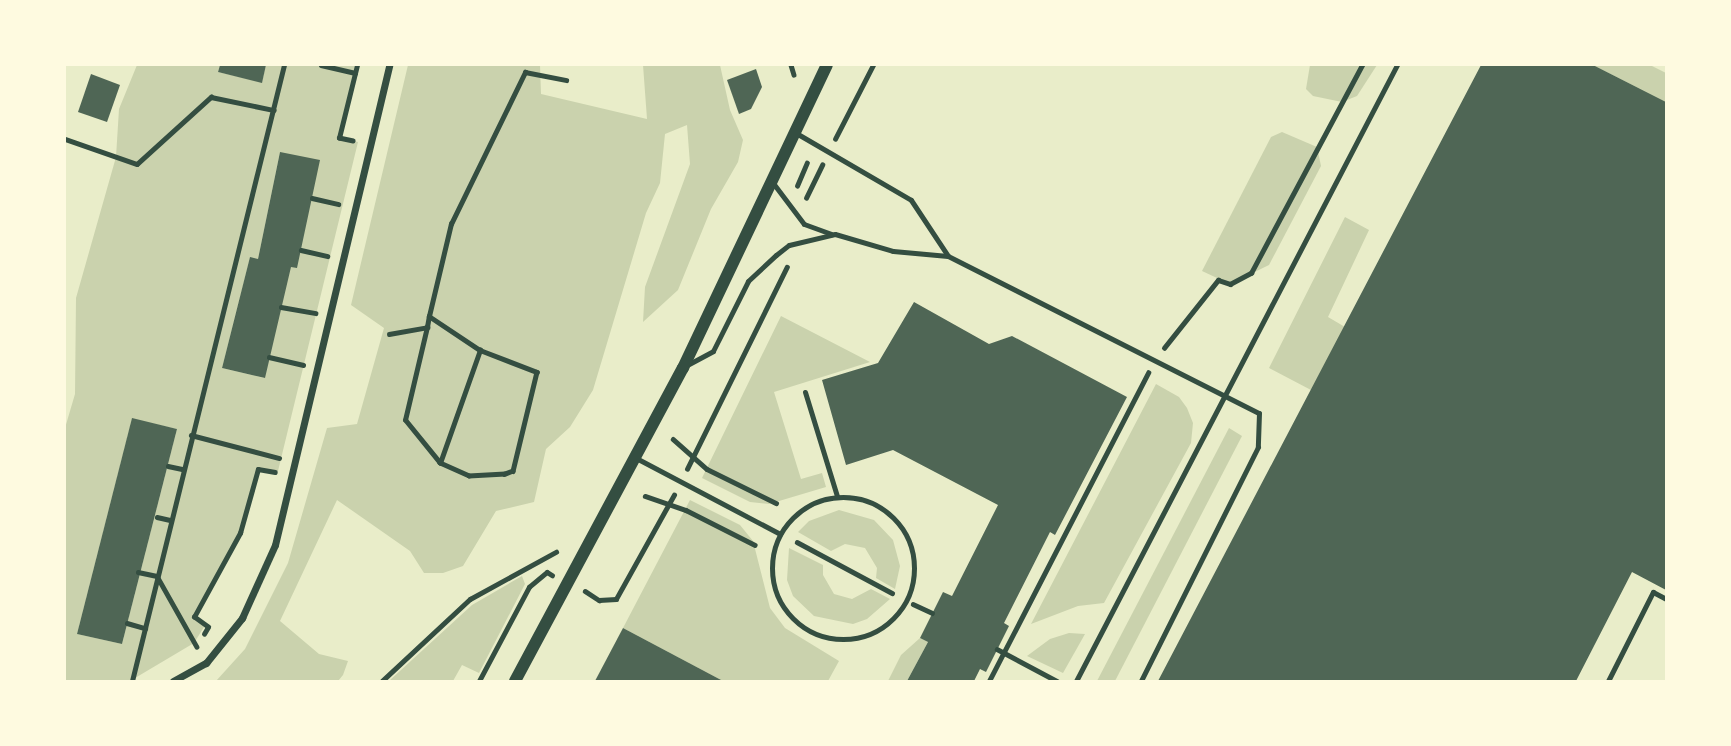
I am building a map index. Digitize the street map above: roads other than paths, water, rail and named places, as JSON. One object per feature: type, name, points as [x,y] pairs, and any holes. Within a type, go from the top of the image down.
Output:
[{"type":"street","points":[[173,681],[206,663],[259,588],[275,545],[389,65]]},
{"type":"street","points":[[515,681],[683,368],[827,65]]},
{"type":"lane","points":[[1076,681],[1397,65]]},
{"type":"lane","points":[[794,131],[911,200],[948,256]]},
{"type":"lane","points":[[771,181],[804,224],[893,251],[948,256],[1226,394],[1259,414],[1258,447],[1141,681]]},
{"type":"lane","points":[[683,368],[713,351],[748,281],[776,255],[789,245],[835,234]]},
{"type":"lane","points":[[805,392],[837,496]]},
{"type":"lane","points":[[633,457],[780,534]]},
{"type":"lane","points":[[837,496],[859,497],[882,507],[900,524],[911,546],[915,570],[909,595],[896,616],[877,631],[853,639],[829,638],[805,629],[787,613],[775,591],[771,570],[780,534],[797,512],[837,496]]},
{"type":"lane","points":[[1608,681],[1653,592],[1666,599]]}]
